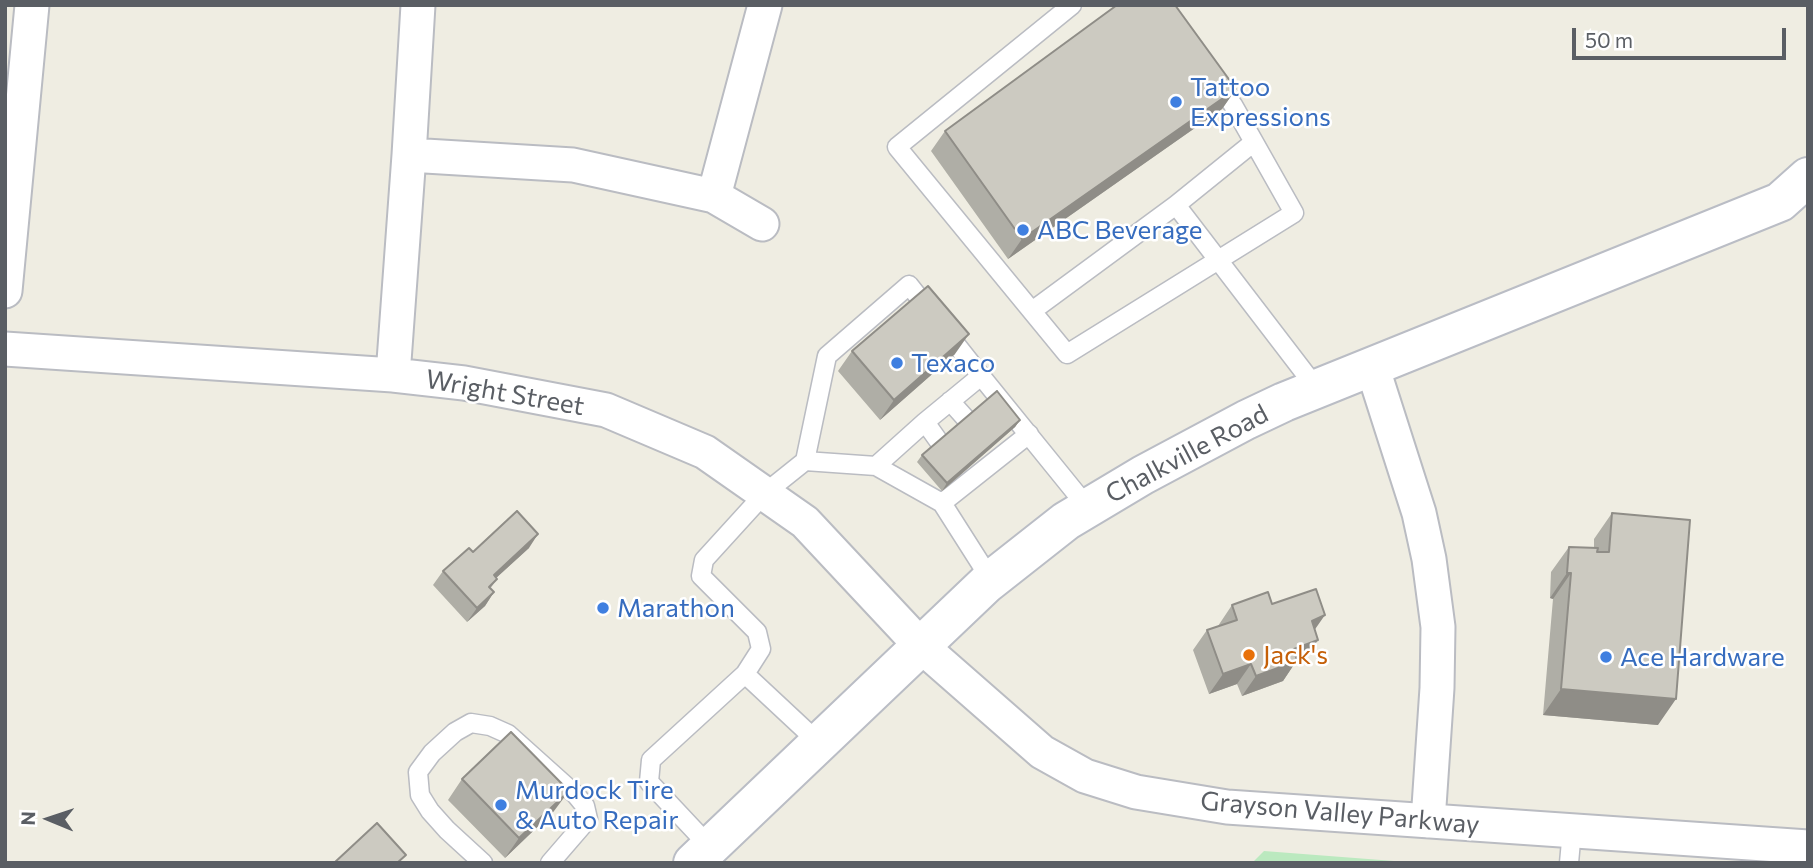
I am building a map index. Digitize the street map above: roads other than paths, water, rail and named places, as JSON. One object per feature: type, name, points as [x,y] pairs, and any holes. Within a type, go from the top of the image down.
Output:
[{"type":"main road","name":"Chalkville Road","points":[[701,855],[991,580],[1088,508],[1143,475],[1284,402],[1799,193]]},
{"type":"street","points":[[5,291],[32,5]]},
{"type":"street","points":[[393,375],[418,5]]},
{"type":"street","points":[[714,196],[765,5]]},
{"type":"street","points":[[409,155],[573,165],[714,196],[762,224]]},
{"type":"street","name":"Wright Street","points":[[5,348],[393,375],[464,383],[606,410],[705,452],[805,522],[921,646]]},
{"type":"street","points":[[1372,366],[1419,513],[1429,559],[1438,627],[1437,688],[1428,821]]},
{"type":"street","name":"Grayson Valley Parkway","points":[[921,646],[1042,752],[1085,776],[1136,792],[1227,807],[1428,821],[1570,847],[1808,847]]},
{"type":"lane","points":[[1072,5],[897,146],[1067,354],[1294,214],[1233,104],[1201,60]]},
{"type":"lane","points":[[1032,312],[1176,205],[1254,142]]},
{"type":"lane","points":[[1176,205],[1317,389]]},
{"type":"lane","points":[[701,855],[649,782],[651,760],[745,674],[761,649],[757,632],[701,576],[704,560],[765,494],[806,461],[827,356],[909,285],[1088,508]]},
{"type":"lane","points":[[876,466],[981,376]]},
{"type":"lane","points":[[950,401],[967,420]]},
{"type":"lane","points":[[925,422],[940,443]]},
{"type":"lane","points":[[942,503],[993,454],[1029,434]]},
{"type":"lane","points":[[806,461],[876,466],[942,503],[991,580]]},
{"type":"lane","points":[[745,674],[819,743]]},
{"type":"lane","points":[[484,863],[447,830],[420,795],[418,772],[432,753],[455,732],[471,723],[490,726],[508,734],[585,806],[588,819],[550,863]]},
{"type":"place","name":"Tattoo Expressions","points":[[1176,102]]},
{"type":"place","name":"ABC Beverage","points":[[1023,230]]},
{"type":"place","name":"Texaco","points":[[897,363]]},
{"type":"place","name":"Marathon","points":[[603,608]]},
{"type":"place","name":"Jack's","points":[[1249,655]]},
{"type":"place","name":"Ace Hardware","points":[[1606,657]]},
{"type":"place","name":"Murdock Tire & Auto Repair","points":[[501,805]]}]
